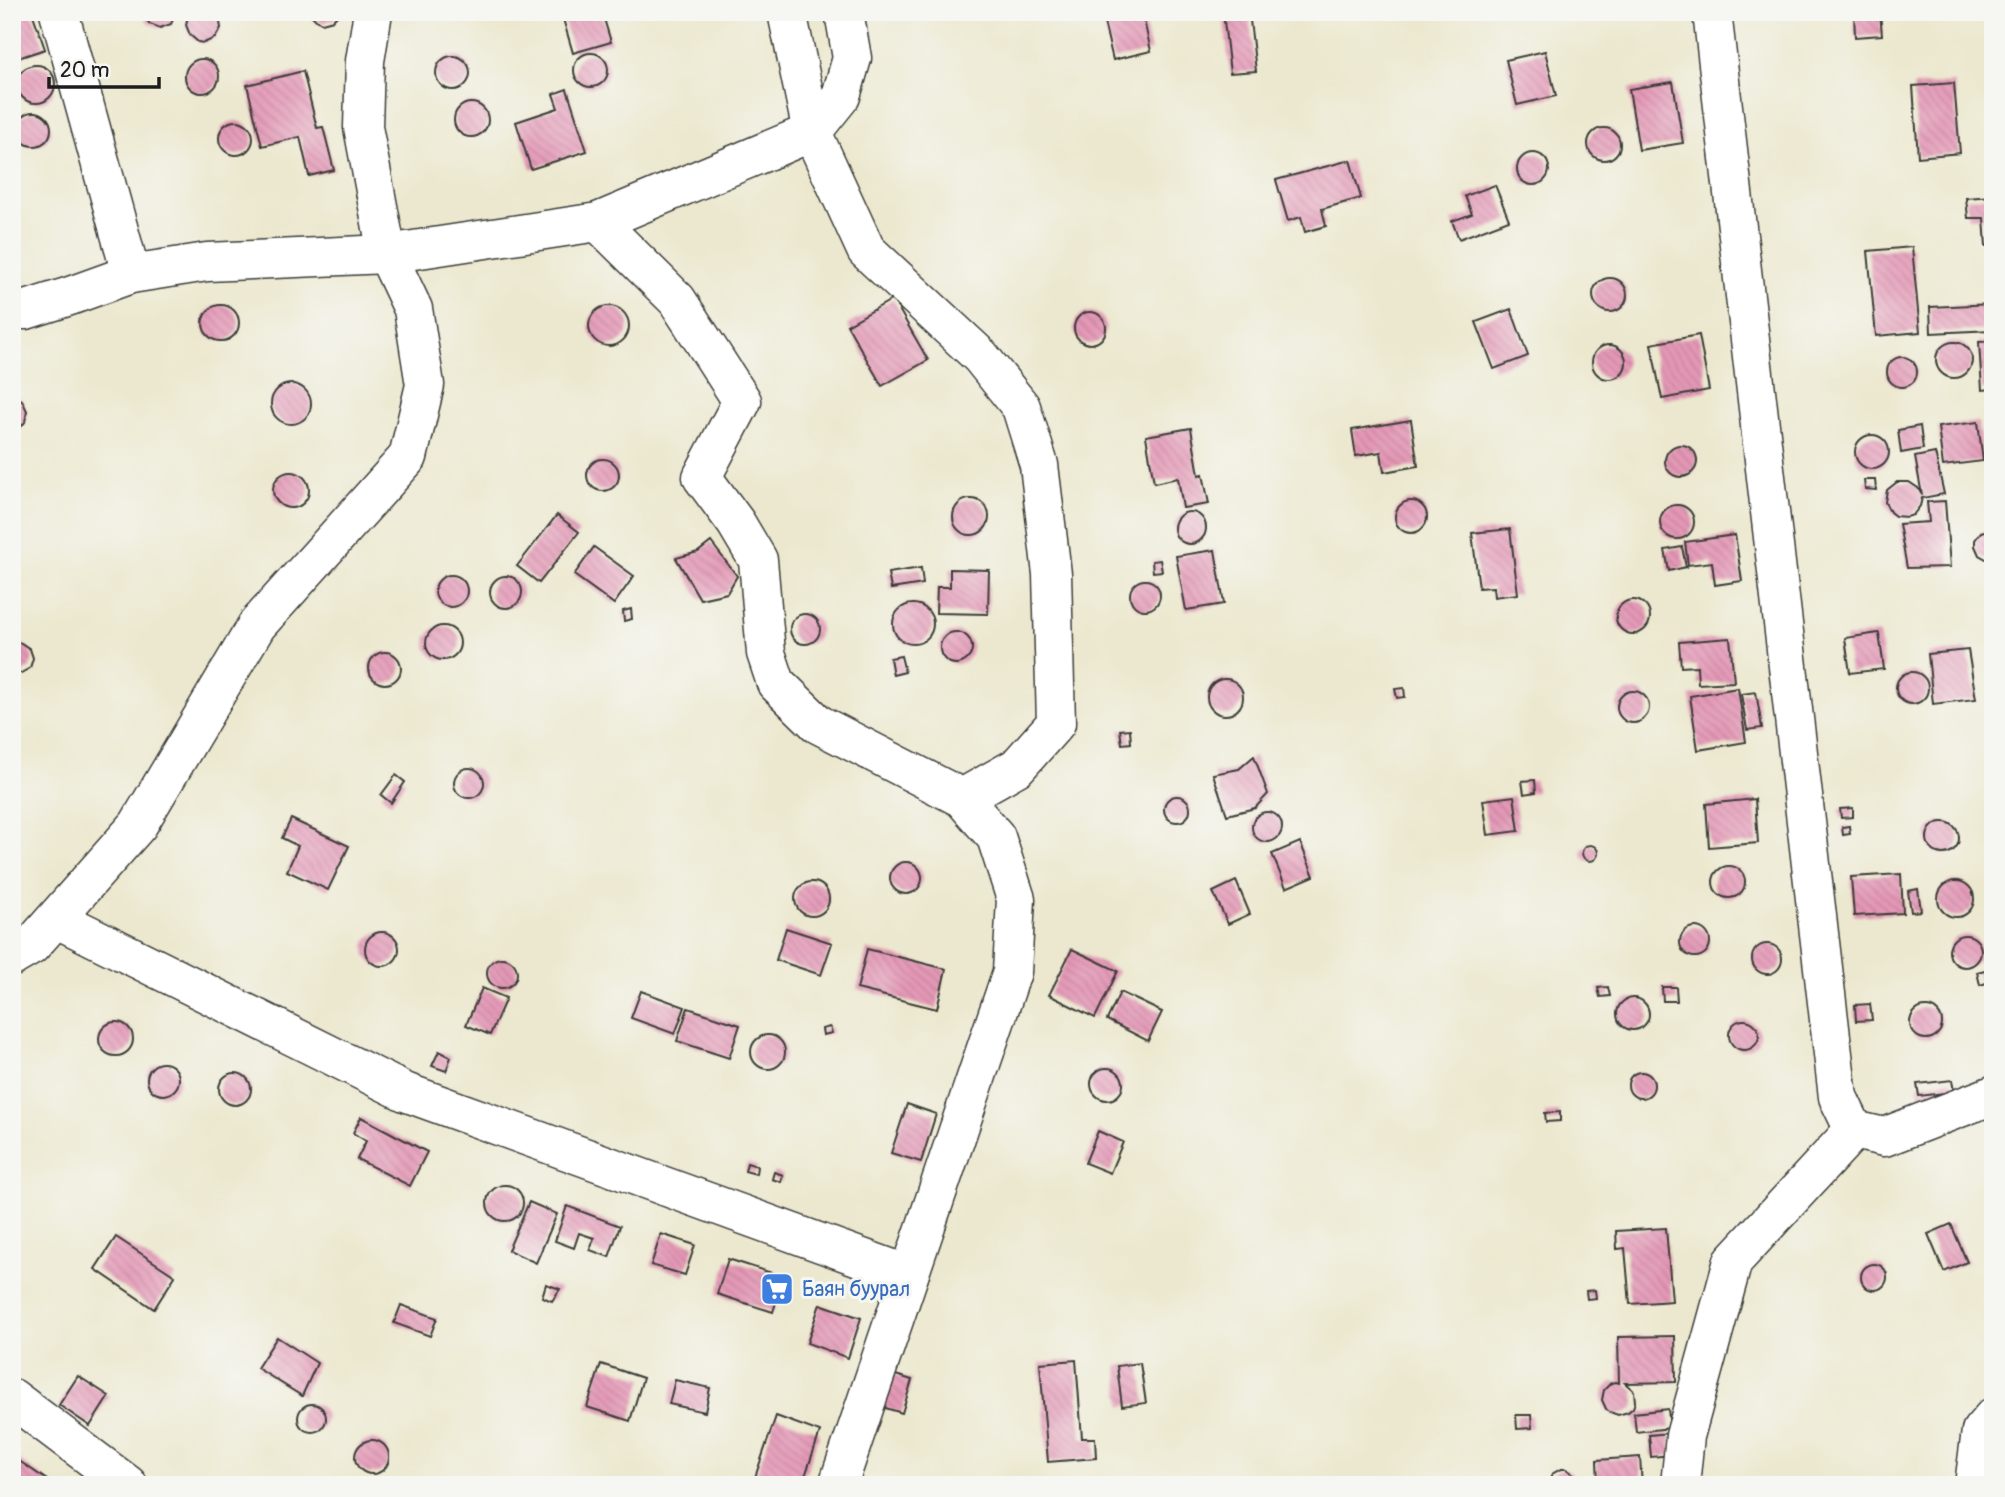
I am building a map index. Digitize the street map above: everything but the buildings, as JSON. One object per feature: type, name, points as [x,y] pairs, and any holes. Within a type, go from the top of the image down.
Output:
[{"type":"street","points":[[59,12],[131,274]]},
{"type":"street","points":[[12,957],[31,946],[57,919],[138,825],[257,625],[408,457],[425,384],[413,309],[387,254],[363,127],[365,61],[373,12]]},
{"type":"street","points":[[787,12],[812,132],[866,250],[980,356],[1021,407],[1039,465],[1052,574],[1056,723],[1017,767],[962,797]]},
{"type":"street","points":[[12,310],[26,310],[131,274],[207,262],[387,254],[598,222],[812,132],[841,96],[852,58],[844,12]]},
{"type":"street","points":[[1712,12],[1836,1084],[1838,1097],[1854,1130]]},
{"type":"street","points":[[598,222],[677,300],[741,401],[702,477],[736,523],[758,560],[766,653],[776,683],[818,724],[962,797],[996,837],[1016,899],[1012,972],[838,1485]]},
{"type":"street","points":[[57,919],[405,1092],[909,1276]]},
{"type":"street","points":[[1854,1130],[1884,1137],[1993,1095]]},
{"type":"street","points":[[1680,1485],[1685,1436],[1732,1261],[1854,1130]]},
{"type":"street","points":[[12,1398],[128,1485]]},
{"type":"street","points":[[1974,1485],[1980,1431],[1993,1417]]},
{"type":"place","name":"Баян буурал","points":[[777,1289]]}]
